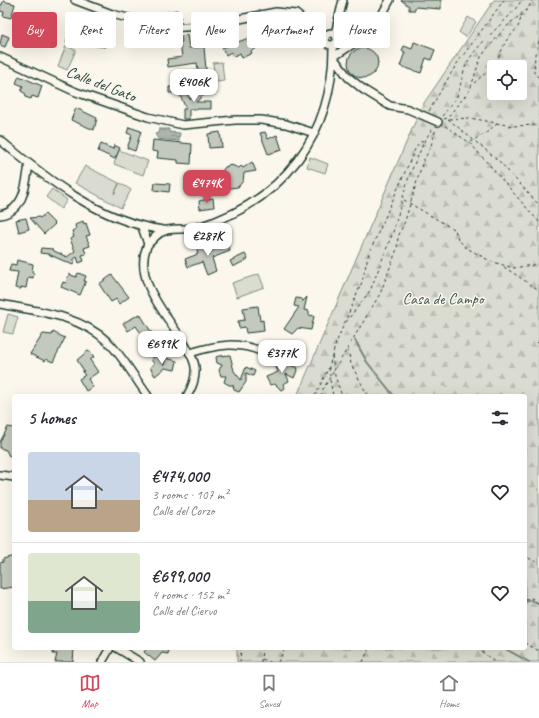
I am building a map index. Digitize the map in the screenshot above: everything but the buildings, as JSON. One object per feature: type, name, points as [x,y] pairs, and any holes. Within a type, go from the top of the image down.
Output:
[{"type":"street","points":[[75,0],[112,14],[167,28],[203,26],[247,18]]},
{"type":"street","points":[[341,12],[344,0]]},
{"type":"street","points":[[333,57],[373,31],[390,0]]},
{"type":"street","points":[[0,140],[29,164],[85,204],[142,227],[163,230],[196,228],[237,213],[260,198],[278,182],[303,155],[314,133],[329,94],[333,57],[332,45],[327,44],[326,41]]},
{"type":"street","name":"Calle del Gato","points":[[0,57],[76,92],[148,117],[183,125],[235,120],[261,120],[286,124],[314,133]]},
{"type":"street","points":[[333,57],[348,77],[364,90],[390,106],[408,109],[440,121]]},
{"type":"street","points":[[0,215],[5,214],[14,208],[24,194],[29,164]]},
{"type":"street","points":[[142,227],[148,244]]},
{"type":"street","points":[[163,230],[148,244],[143,262],[147,286],[190,353],[195,368],[192,388],[188,394]]},
{"type":"street","points":[[0,304],[54,314],[90,328],[108,342],[147,394]]},
{"type":"street","points":[[190,353],[210,347],[230,344],[251,347],[266,353]]},
{"type":"street","points":[[0,476],[12,477]]},
{"type":"street","points":[[102,662],[109,650]]},
{"type":"street","points":[[120,650],[140,662]]},
{"type":"path","points":[[423,115],[456,65],[504,0]]},
{"type":"path","points":[[346,322],[370,291],[403,199],[409,176],[425,140],[440,121],[457,95],[461,75],[469,59],[478,46],[504,21],[522,0]]},
{"type":"path","points":[[474,83],[480,59],[486,50],[509,24],[528,9],[532,0]]},
{"type":"path","points":[[447,118],[454,108],[462,102],[474,83],[495,65],[506,41],[518,27],[522,15]]},
{"type":"path","points":[[539,41],[535,54],[534,73],[539,78]]},
{"type":"path","points":[[447,118],[499,161],[539,205]]},
{"type":"path","points":[[322,394],[323,389],[380,294],[397,249],[398,237],[405,221],[423,161],[430,149],[440,121],[447,118],[470,118],[499,122],[512,126],[539,125]]},
{"type":"path","points":[[440,121],[469,142],[539,222]]},
{"type":"path","points":[[469,142],[486,133],[499,122]]},
{"type":"path","points":[[316,394],[329,367],[332,354],[362,282],[368,256],[416,147],[419,142],[425,140]]},
{"type":"path","points":[[403,199],[455,230],[458,239],[465,247],[490,262],[504,267],[513,268],[539,264]]},
{"type":"path","points":[[504,267],[539,290]]},
{"type":"path","points":[[348,348],[351,364],[367,394]]},
{"type":"path","points":[[332,354],[341,394]]},
{"type":"path","points":[[329,367],[333,394]]},
{"type":"path","points":[[527,555],[530,559],[539,563]]},
{"type":"path","points":[[527,599],[532,598],[539,604]]},
{"type":"path","points":[[527,644],[539,651]]},
{"type":"path","points":[[240,662],[241,650]]},
{"type":"path","points":[[261,662],[262,650]]},
{"type":"path","points":[[278,662],[285,650]]},
{"type":"path","points":[[363,662],[368,650]]},
{"type":"path","points":[[479,650],[496,662]]},
{"type":"path","points":[[261,658],[270,662]]},
{"type":"green space","name":"Casa de Campo","points":[[494,0],[539,0],[539,662],[237,662],[237,650],[527,650],[527,394],[298,394],[422,106]]},
{"type":"green space","points":[[468,17],[476,22],[466,37],[459,32]]},
{"type":"green space","points":[[65,48],[76,50],[67,70],[58,66]]},
{"type":"green space","points":[[222,62],[224,81],[215,82],[213,63]]},
{"type":"green space","points":[[119,150],[148,161],[143,175],[114,164]]},
{"type":"green space","points":[[310,157],[328,164],[325,173],[307,167]]},
{"type":"green space","points":[[85,166],[119,183],[114,194],[120,183],[131,190],[121,208],[75,183]]},
{"type":"green space","points":[[52,189],[67,200],[61,209],[46,197]]},
{"type":"green space","points":[[259,274],[264,287],[237,297],[232,283]]},
{"type":"green space","points":[[8,314],[18,317],[13,334],[3,332]]},
{"type":"water","points":[[159,129],[169,129],[169,132],[180,133],[179,141],[158,139],[155,134],[158,133]]},
{"type":"waterway","points":[[355,340],[367,362],[392,394]]},
{"type":"waterway","points":[[527,601],[532,600],[539,605]]},
{"type":"waterway","points":[[508,650],[529,662]]}]
